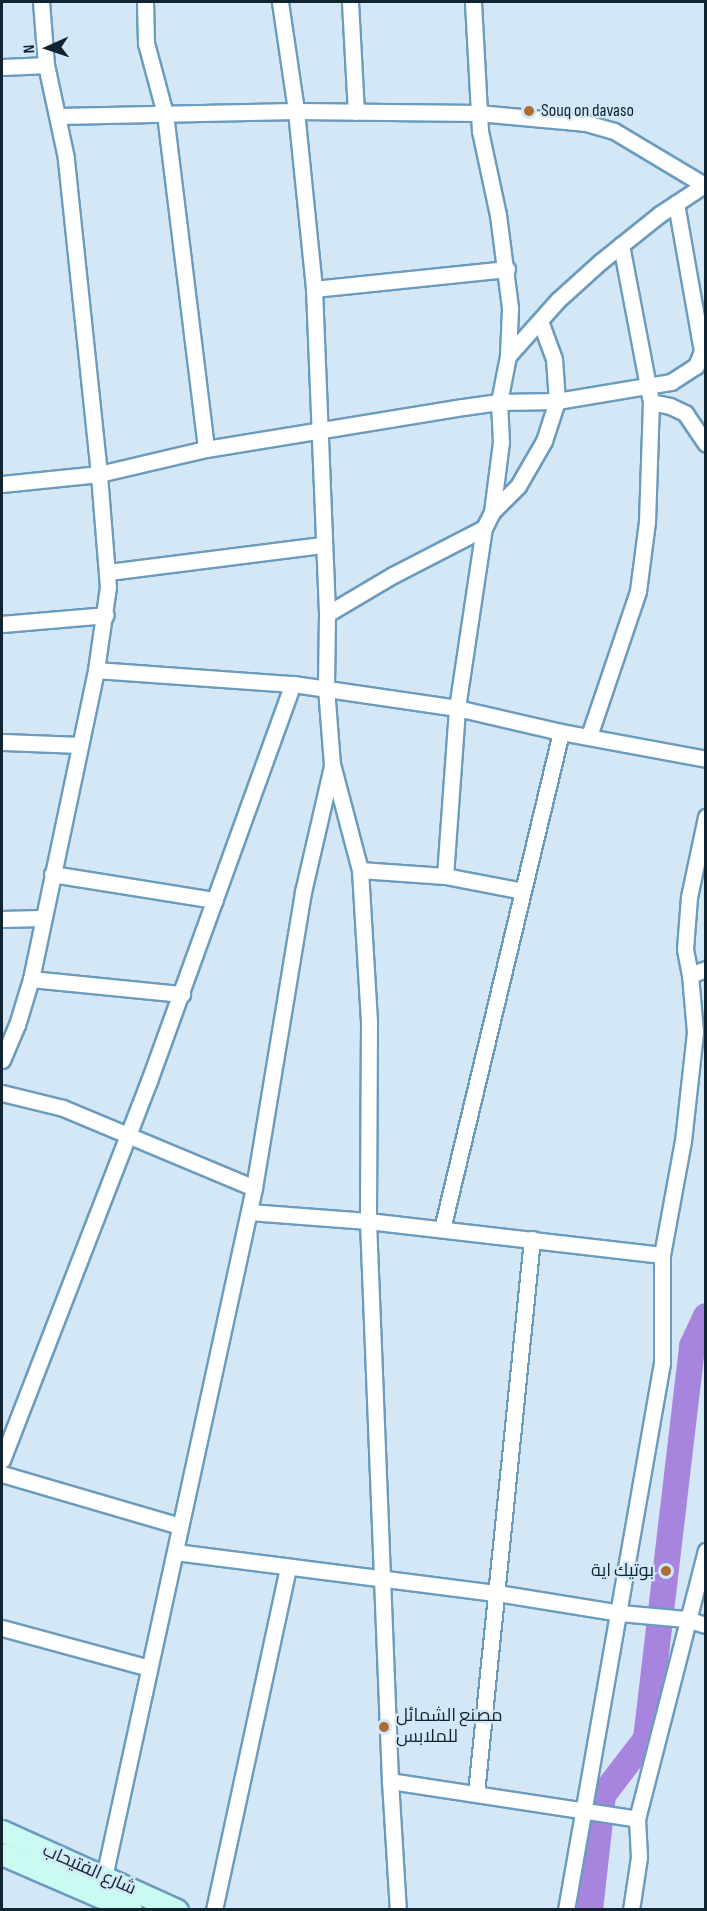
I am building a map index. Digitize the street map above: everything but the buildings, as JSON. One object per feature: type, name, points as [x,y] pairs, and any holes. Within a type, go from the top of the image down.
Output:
[{"type":"main road","name":"شارع الفتيحاب","points":[[2,1831],[177,1910]]},
{"type":"main road","name":"شارع الفتيحاب","points":[[2,1854],[131,1910]]},
{"type":"street","points":[[2,1060],[17,1025],[31,979],[96,670],[106,615],[108,572],[66,158],[46,64],[41,2]]},
{"type":"street","points":[[145,2],[146,43],[165,114],[206,449]]},
{"type":"street","points":[[280,2],[296,111],[314,289],[322,545],[327,614],[326,688],[332,764],[360,870],[369,1023],[368,1221],[390,1781],[398,1910]]},
{"type":"street","points":[[350,2],[356,112]]},
{"type":"street","points":[[473,2],[478,113],[507,269],[510,308],[508,356],[499,402],[501,442],[492,512]]},
{"type":"street","points":[[2,67],[46,64]]},
{"type":"street","points":[[58,116],[296,111],[478,113],[599,125],[632,140],[705,185],[676,203],[621,245],[558,300],[508,356]]},
{"type":"street","points":[[2,484],[99,474],[206,449],[320,429],[499,402],[556,401],[646,387],[682,376],[696,366],[702,351],[676,203]]},
{"type":"street","points":[[589,736],[638,591],[647,522],[651,402],[646,387],[621,245]]},
{"type":"street","points":[[314,289],[507,269]]},
{"type":"street","points":[[445,876],[457,708],[484,528],[492,512],[518,486],[538,455],[556,401],[554,359],[540,321]]},
{"type":"street","points":[[651,402],[670,406],[685,413],[705,444]]},
{"type":"street","points":[[327,614],[484,528]]},
{"type":"street","points":[[108,572],[322,545]]},
{"type":"street","points":[[2,624],[106,615]]},
{"type":"street","points":[[96,670],[326,688],[457,708],[561,732],[705,759]]},
{"type":"street","points":[[2,1460],[182,994],[292,684]]},
{"type":"street","points":[[442,1229],[561,732]]},
{"type":"street","points":[[2,742],[79,745]]},
{"type":"street","points":[[104,1877],[254,1188],[303,892],[332,764]]},
{"type":"street","points":[[567,1910],[662,1364],[662,1255],[683,1141],[695,1015],[685,949],[689,897],[705,818]]},
{"type":"street","points":[[360,870],[445,876],[523,891]]},
{"type":"street","points":[[52,874],[215,900]]},
{"type":"street","points":[[2,919],[42,918]]},
{"type":"street","points":[[690,975],[705,969]]},
{"type":"street","points":[[31,979],[182,994]]},
{"type":"street","points":[[2,1092],[63,1108],[254,1188]]},
{"type":"street","points":[[249,1212],[368,1221],[662,1255]]},
{"type":"street","points":[[476,1793],[531,1239]]},
{"type":"street","points":[[2,1474],[180,1526]]},
{"type":"street","points":[[631,1910],[639,1857],[637,1819],[705,1551]]},
{"type":"street","points":[[175,1552],[496,1593],[620,1613],[686,1619],[705,1625]]},
{"type":"street","points":[[214,1910],[288,1568]]},
{"type":"street","points":[[2,1628],[149,1668]]},
{"type":"street","points":[[390,1781],[637,1819]]},
{"type":"waterway","points":[[590,1910],[603,1795],[646,1739],[692,1346],[706,1316]]},
{"type":"place","name":"Souq on davaso","points":[[529,111]]},
{"type":"place","name":"بوتيك اية","points":[[666,1571]]},
{"type":"place","name":"مصنع الشمائل للملابس","points":[[384,1727]]}]
